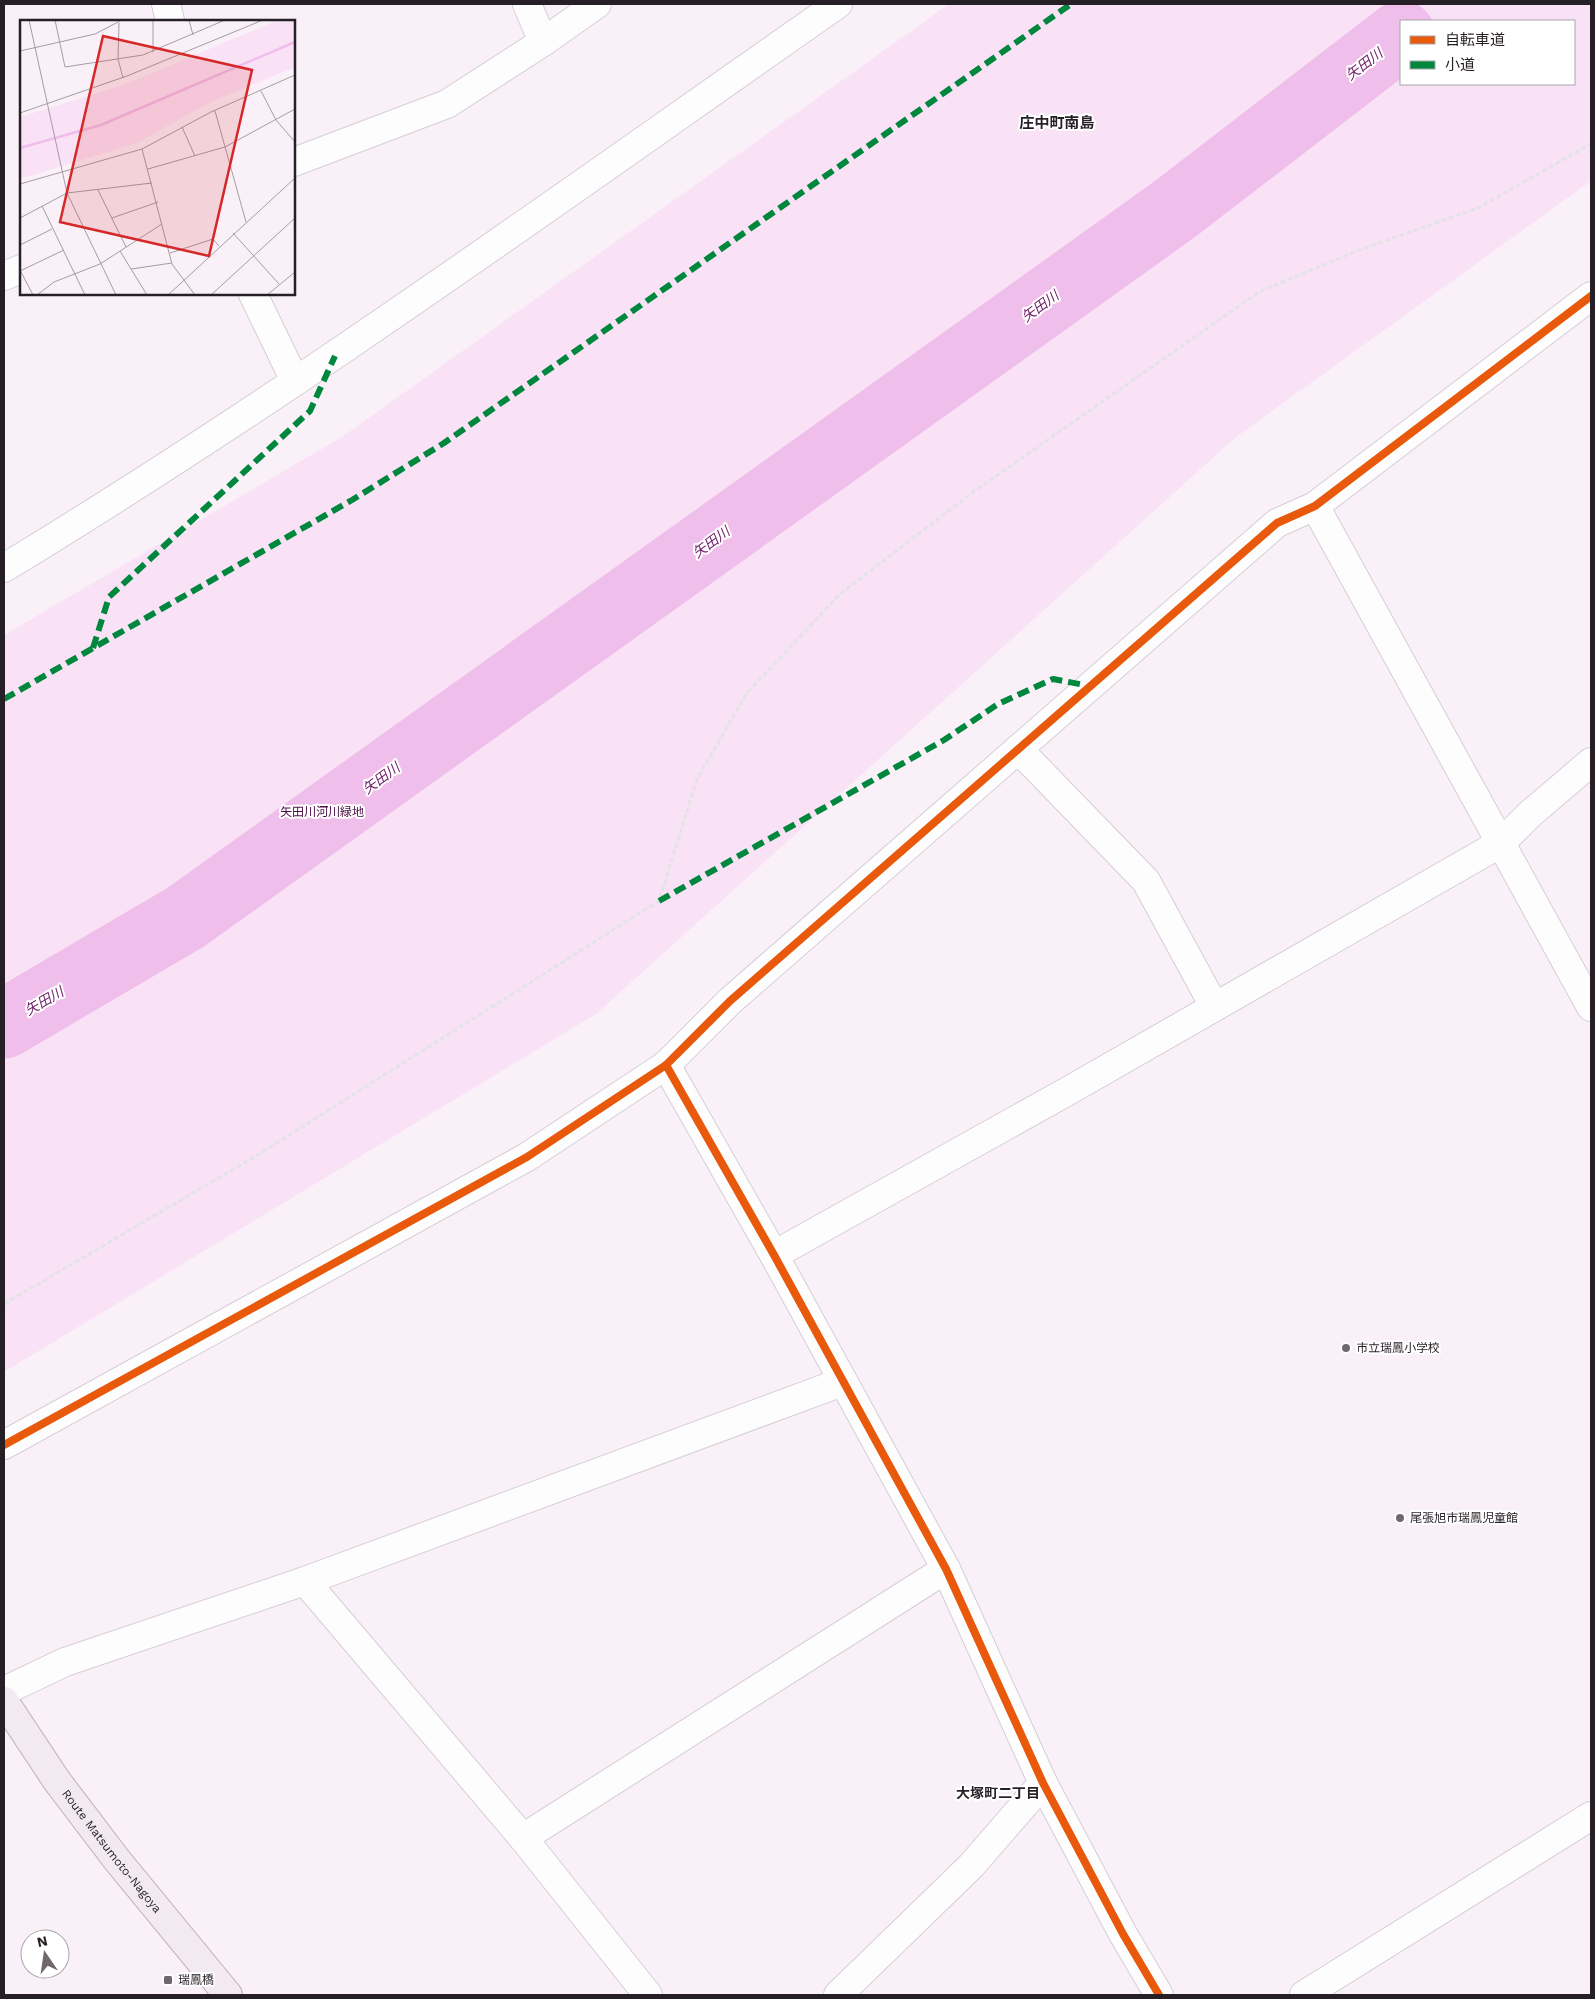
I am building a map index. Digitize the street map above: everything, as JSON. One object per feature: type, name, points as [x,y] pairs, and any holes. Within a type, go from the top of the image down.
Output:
[{"type":"main road","name":"Route Matsumoto-Nagoya","points":[[4,1701],[57,1780],[117,1860],[228,1995]]},
{"type":"street","points":[[166,4],[170,20]]},
{"type":"street","points":[[527,4],[543,42]]},
{"type":"street","points":[[295,162],[447,104],[543,42],[597,4]]},
{"type":"street","points":[[4,568],[343,351],[838,4]]},
{"type":"street","points":[[4,276],[20,269]]},
{"type":"street","points":[[254,295],[295,381]]},
{"type":"street","points":[[4,1445],[526,1157],[666,1065],[730,1001],[1277,522],[1315,506],[1591,296]]},
{"type":"street","points":[[1315,506],[1591,1007]]},
{"type":"street","points":[[1018,749],[1146,881],[1214,1006]]},
{"type":"street","points":[[774,1255],[1068,1091],[1501,843],[1530,814],[1591,762]]},
{"type":"street","points":[[666,1065],[774,1255],[946,1569],[1042,1782],[1123,1934],[1159,1995]]},
{"type":"street","points":[[4,1691],[65,1662],[305,1582],[842,1382]]},
{"type":"street","points":[[523,1838],[946,1569]]},
{"type":"street","points":[[305,1582],[523,1838],[648,1995]]},
{"type":"street","points":[[838,1995],[971,1866],[1042,1782]]},
{"type":"street","points":[[1304,1995],[1591,1816]]},
{"type":"path","points":[[4,1304],[261,1153],[659,901],[697,779],[747,694],[840,594],[972,493],[1259,292],[1354,252],[1478,208],[1591,144]]},
{"type":"green space","name":"矢田川河川緑地","points":[[949,4],[1591,4],[1591,181],[1236,437],[596,1014],[4,1372],[4,635],[342,437]]},
{"type":"waterway","name":"矢田川","points":[[4,1024],[186,917],[1175,209],[1400,36]]},
{"type":"marked path","points":[[4,699],[352,500],[444,443],[1071,4]]},
{"type":"marked path","points":[[93,648],[109,597],[310,411],[335,356]]},
{"type":"marked path","points":[[659,901],[944,740],[998,704],[1053,679],[1090,686]]},
{"type":"cycle path","points":[[4,1445],[527,1157],[666,1065],[730,1001],[1277,523],[1315,506],[1591,296]]},
{"type":"cycle path","points":[[666,1065],[774,1255],[946,1569],[1043,1783],[1123,1934],[1159,1995]]},
{"type":"place","name":"市立瑞鳳小学校","points":[[1346,1348]]},
{"type":"place","name":"尾張旭市瑞鳳児童館","points":[[1400,1518]]},
{"type":"place","name":"瑞鳳橋","points":[[168,1980]]},
{"type":"district","name":"庄中町南島","points":[[1057,123]]},
{"type":"district","name":"大塚町二丁目","points":[[998,1793]]}]
